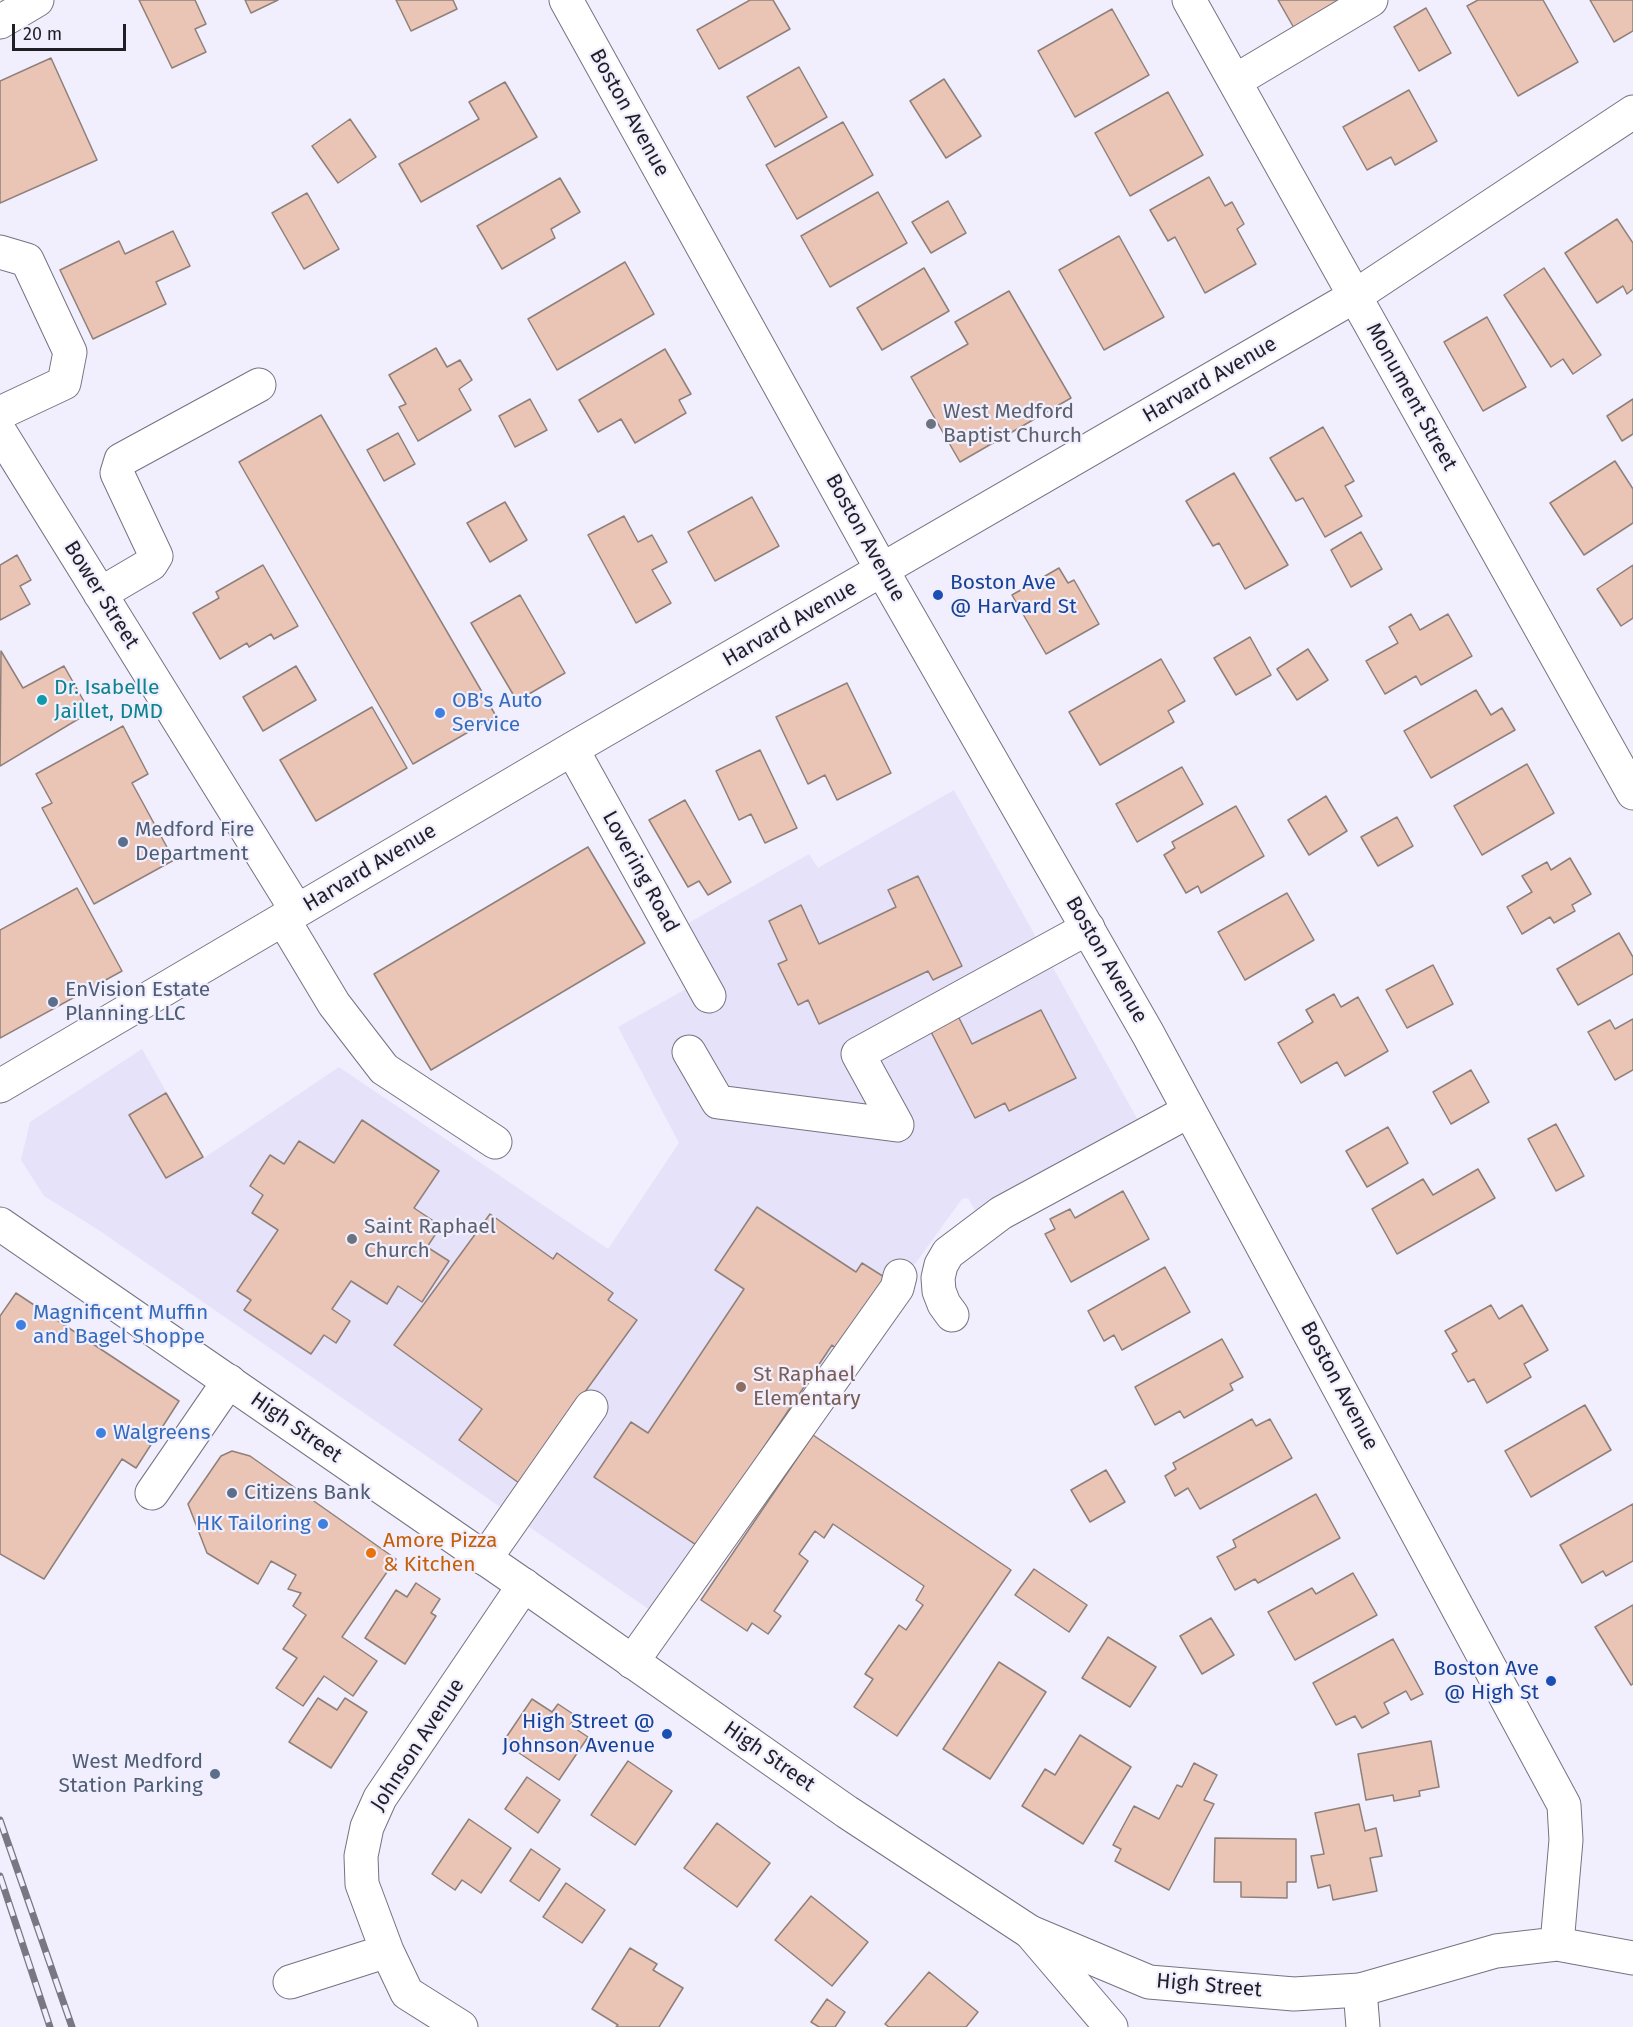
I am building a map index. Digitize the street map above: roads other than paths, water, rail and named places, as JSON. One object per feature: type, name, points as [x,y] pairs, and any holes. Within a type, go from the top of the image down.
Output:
[{"type":"street","points":[[0,22],[38,0]]},
{"type":"street","name":"Boston Avenue","points":[[566,0],[882,570],[1088,928],[1564,1804],[1566,1840],[1557,1944]]},
{"type":"street","name":"Monument Street","points":[[1189,0],[1633,793]]},
{"type":"street","points":[[1235,81],[1371,0]]},
{"type":"street","name":"Harvard Avenue","points":[[0,1086],[572,749],[1355,296],[1633,112]]},
{"type":"street","points":[[0,252],[27,260],[70,352],[64,383],[0,413]]},
{"type":"street","points":[[100,594],[151,564],[156,556],[117,473],[121,460],[259,385]]},
{"type":"street","name":"Bower Street","points":[[0,432],[100,594],[290,915],[334,1004],[384,1069],[495,1142]]},
{"type":"street","name":"Lovering Road","points":[[572,749],[709,996]]},
{"type":"street","points":[[689,1052],[718,1102],[897,1125],[858,1054],[1088,928]]},
{"type":"street","points":[[952,1315],[941,1298],[938,1278],[941,1265],[948,1253],[1001,1213],[1189,1111]]},
{"type":"street","name":"High Street","points":[[0,1224],[524,1585],[847,1812],[1030,1932],[1149,1982],[1294,1994],[1360,1990],[1496,1951],[1557,1944],[1633,1958]]},
{"type":"street","points":[[632,1662],[897,1288],[900,1276]]},
{"type":"street","points":[[152,1493],[229,1381]]},
{"type":"street","points":[[485,1559],[591,1407]]},
{"type":"street","name":"Johnson Avenue","points":[[418,2027],[407,1993],[387,1951],[362,1884],[361,1856],[367,1827],[380,1798],[524,1585]]},
{"type":"street","points":[[1030,1932],[1111,2027]]},
{"type":"street","points":[[290,1982],[387,1951]]},
{"type":"street","points":[[1360,1990],[1363,2027]]},
{"type":"street","points":[[407,1993],[461,2027]]},
{"type":"railway","points":[[0,1820],[72,2027]]},
{"type":"railway","points":[[0,1876],[50,2027]]},
{"type":"place","name":"West Medford Baptist Church","points":[[931,424]]},
{"type":"place","name":"Boston Ave @ Harvard St","points":[[938,595]]},
{"type":"place","name":"Dr. Isabelle Jaillet, DMD","points":[[42,700]]},
{"type":"place","name":"OB's Auto Service","points":[[440,713]]},
{"type":"place","name":"Medford Fire Department","points":[[123,842]]},
{"type":"place","name":"EnVision Estate Planning LLC","points":[[53,1002]]},
{"type":"place","name":"Saint Raphael Church","points":[[352,1239]]},
{"type":"place","name":"Magnificent Muffin and Bagel Shoppe","points":[[21,1325]]},
{"type":"place","name":"St Raphael Elementary","points":[[741,1387]]},
{"type":"place","name":"Walgreens","points":[[101,1433]]},
{"type":"place","name":"Citizens Bank","points":[[232,1493]]},
{"type":"place","name":"HK Tailoring","points":[[323,1524]]},
{"type":"place","name":"Amore Pizza & Kitchen","points":[[371,1553]]},
{"type":"place","name":"Boston Ave @ High St","points":[[1551,1681]]},
{"type":"place","name":"High Street @ Johnson Avenue","points":[[667,1734]]},
{"type":"place","name":"West Medford Station Parking","points":[[215,1774]]}]
